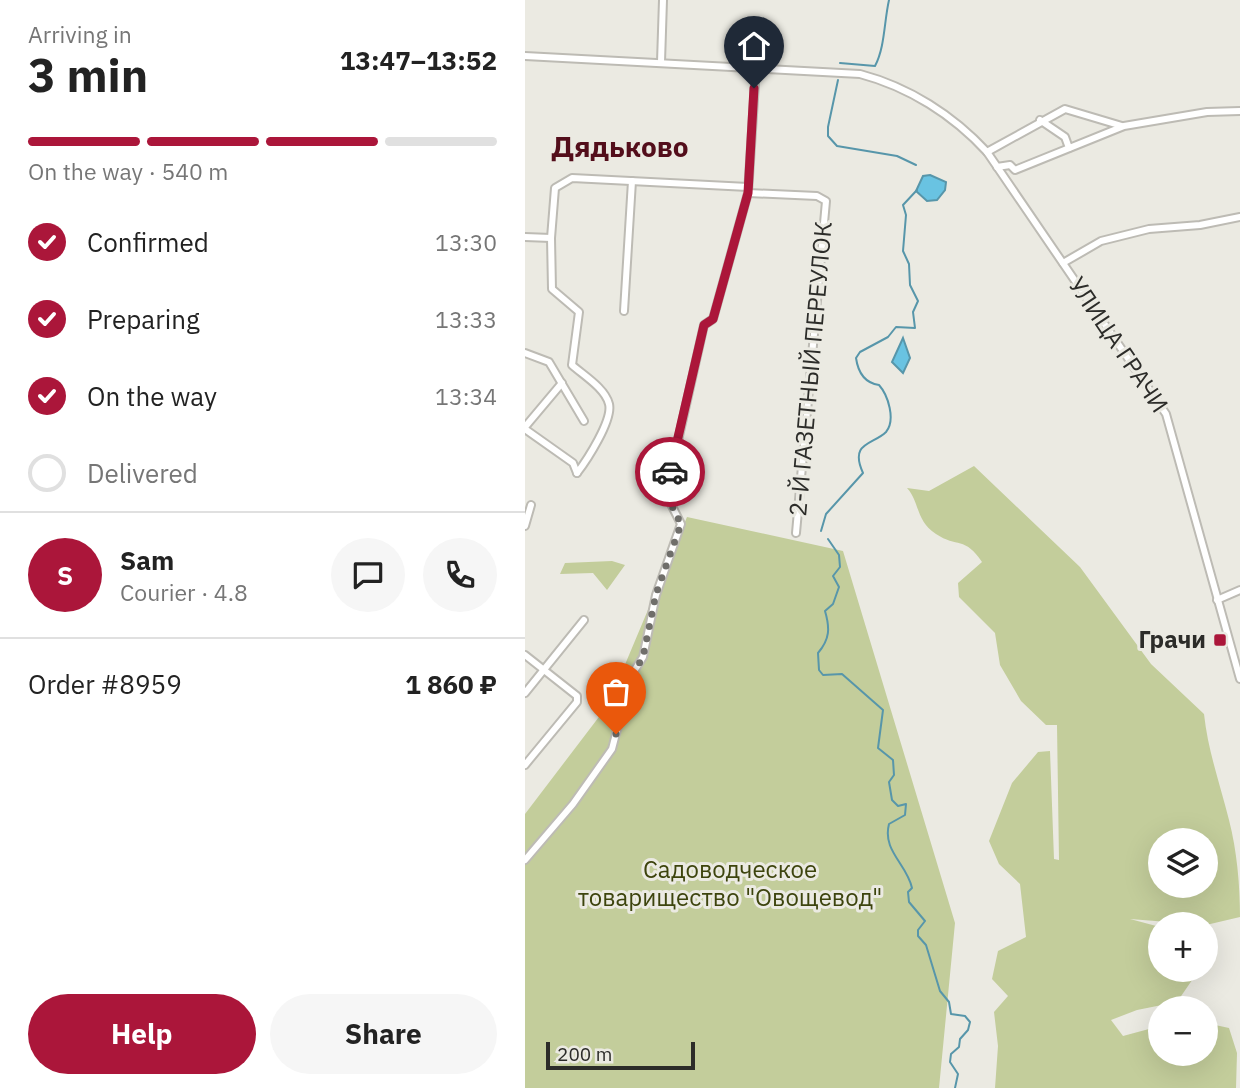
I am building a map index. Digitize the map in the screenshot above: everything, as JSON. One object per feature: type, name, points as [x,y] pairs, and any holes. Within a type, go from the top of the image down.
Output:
[{"type":"street","points":[[661,62],[663,0]]},
{"type":"street","name":"УЛИЦА ГРАЧИ","points":[[525,56],[839,73],[889,82],[924,101],[971,134],[987,152],[1167,414],[1240,679]]},
{"type":"street","points":[[525,860],[573,804],[612,749],[631,677],[643,657],[656,594],[681,524],[666,494],[704,325],[713,319],[748,190],[756,68]]},
{"type":"street","points":[[987,152],[1040,120],[1065,109],[1124,126]]},
{"type":"street","points":[[997,167],[1010,166],[1015,170],[1124,126],[1207,112],[1240,111]]},
{"type":"street","points":[[1040,120],[1065,136],[1069,148]]},
{"type":"street","points":[[562,383],[525,428],[573,463],[577,473],[597,441],[609,410],[609,402],[597,387],[572,365],[579,312],[552,289],[551,238],[555,188],[572,178],[748,190]]},
{"type":"street","points":[[624,311],[632,181]]},
{"type":"street","name":"2-Й ГАЗЕТНЫЙ ПЕРЕУЛОК","points":[[748,190],[817,196],[826,201],[796,533]]},
{"type":"street","points":[[1063,263],[1101,241],[1149,229],[1201,225],[1240,217]]},
{"type":"street","points":[[525,237],[551,238]]},
{"type":"street","points":[[525,353],[549,362],[584,421]]},
{"type":"street","points":[[525,526],[531,505]]},
{"type":"street","points":[[1217,600],[1240,590]]},
{"type":"street","points":[[525,693],[584,620]]},
{"type":"street","points":[[525,655],[577,696],[575,708],[525,765]]},
{"type":"green space","points":[[974,466],[1080,567],[1151,664],[1204,714],[1211,754],[1234,844],[1240,917],[1218,922],[1218,912],[1148,912],[1148,920],[1130,919],[1148,924],[1148,982],[1191,982],[1181,996],[1148,996],[1148,1008],[1111,1020],[1123,1036],[1148,1029],[1148,1066],[1218,1066],[1218,1026],[1229,1028],[1237,1053],[1236,1088],[995,1088],[998,1046],[994,1012],[1008,996],[992,979],[998,951],[1026,937],[1020,884],[999,864],[989,841],[1012,783],[1038,752],[1050,751],[1054,859],[1059,860],[1057,725],[1046,725],[1021,701],[1000,665],[995,633],[959,597],[958,583],[982,562],[966,545],[943,538],[929,529],[907,488],[929,491]]},
{"type":"green space","name":"Садоводческое товарищество \"Овощевод\"","points":[[687,517],[843,551],[955,923],[939,1088],[525,1088],[525,814],[608,705]]},
{"type":"green space","points":[[612,561],[625,565],[607,590],[593,573],[560,574],[565,563]]},
{"type":"water","points":[[930,175],[946,182],[945,190],[937,200],[927,201],[916,191],[923,176]]},
{"type":"water","points":[[903,338],[910,358],[903,373],[892,362]]},
{"type":"waterway","points":[[840,63],[875,66],[883,43],[889,0]]},
{"type":"waterway","points":[[838,80],[828,127],[828,136],[837,146],[897,156],[916,165]]},
{"type":"waterway","points":[[821,531],[826,514],[863,473],[859,463],[861,450],[889,427],[891,414],[885,395],[879,385],[863,376],[856,358],[860,352],[888,337],[896,327],[915,328],[913,312],[918,301],[910,285],[909,264],[903,251],[906,215],[903,205],[917,190]]},
{"type":"waterway","points":[[828,539],[839,555],[840,567],[833,576],[839,587],[833,604],[825,611],[828,633],[818,653],[819,670],[823,675],[842,674],[883,710],[878,748],[893,760],[894,775],[889,782],[892,800],[898,806],[906,804],[905,815],[889,824],[889,842],[909,879],[912,888],[908,892],[909,902],[925,921],[918,930],[918,936],[926,945],[940,991],[949,1002],[951,1014],[965,1016],[970,1022],[968,1030],[960,1039],[959,1047],[951,1054],[950,1062],[958,1074],[955,1088]]},
{"type":"way so far","points":[[616,734],[631,677],[643,657],[656,594],[665,576],[681,524],[670,508],[666,494],[670,472]]},
{"type":"place","name":"Грачи","points":[[1220,640]]},
{"type":"district","name":"Дядьково","points":[[620,147]]},
{"type":"route","points":[[670,472],[704,325],[713,319],[748,193],[754,88]]}]
